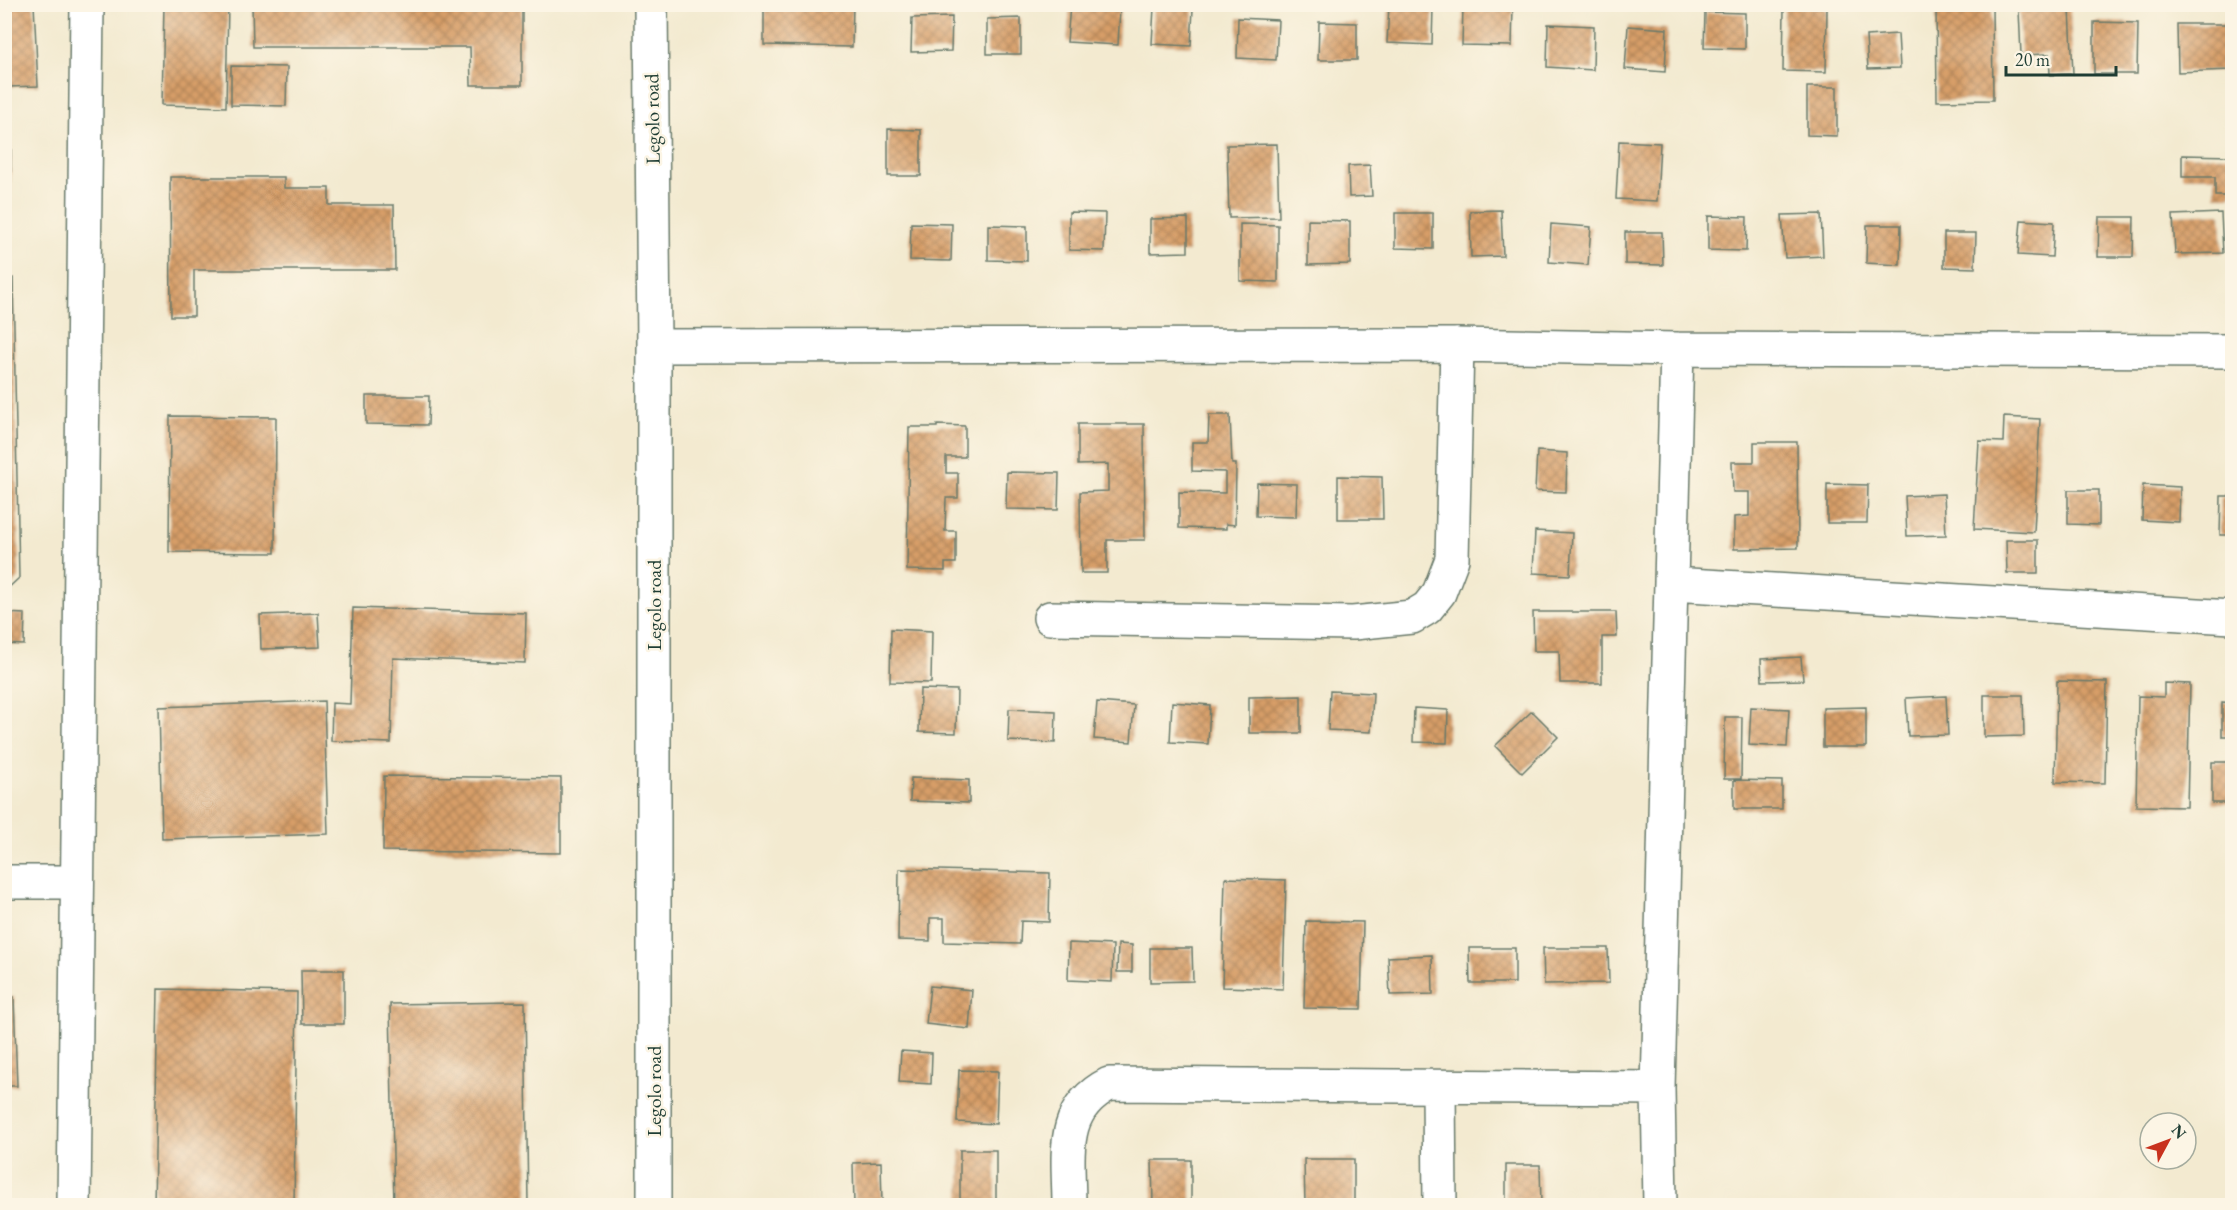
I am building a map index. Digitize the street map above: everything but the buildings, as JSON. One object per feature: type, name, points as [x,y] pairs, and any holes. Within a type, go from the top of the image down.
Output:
[{"type":"street","points":[[74,1206],[87,4]]},
{"type":"street","name":"Legolo road","points":[[651,4],[654,346],[654,1206]]},
{"type":"street","points":[[1050,618],[1353,623],[1412,617],[1427,608],[1439,593],[1452,560],[1457,345]]},
{"type":"street","points":[[654,346],[1457,345],[1677,349],[2232,351]]},
{"type":"street","points":[[1660,1206],[1658,1088],[1677,349]]},
{"type":"street","points":[[1672,584],[2232,617]]},
{"type":"street","points":[[4,882],[77,882]]},
{"type":"street","points":[[1069,1206],[1070,1130],[1079,1109],[1093,1092],[1109,1084],[1658,1088]]},
{"type":"street","points":[[1439,1088],[1440,1206]]}]
